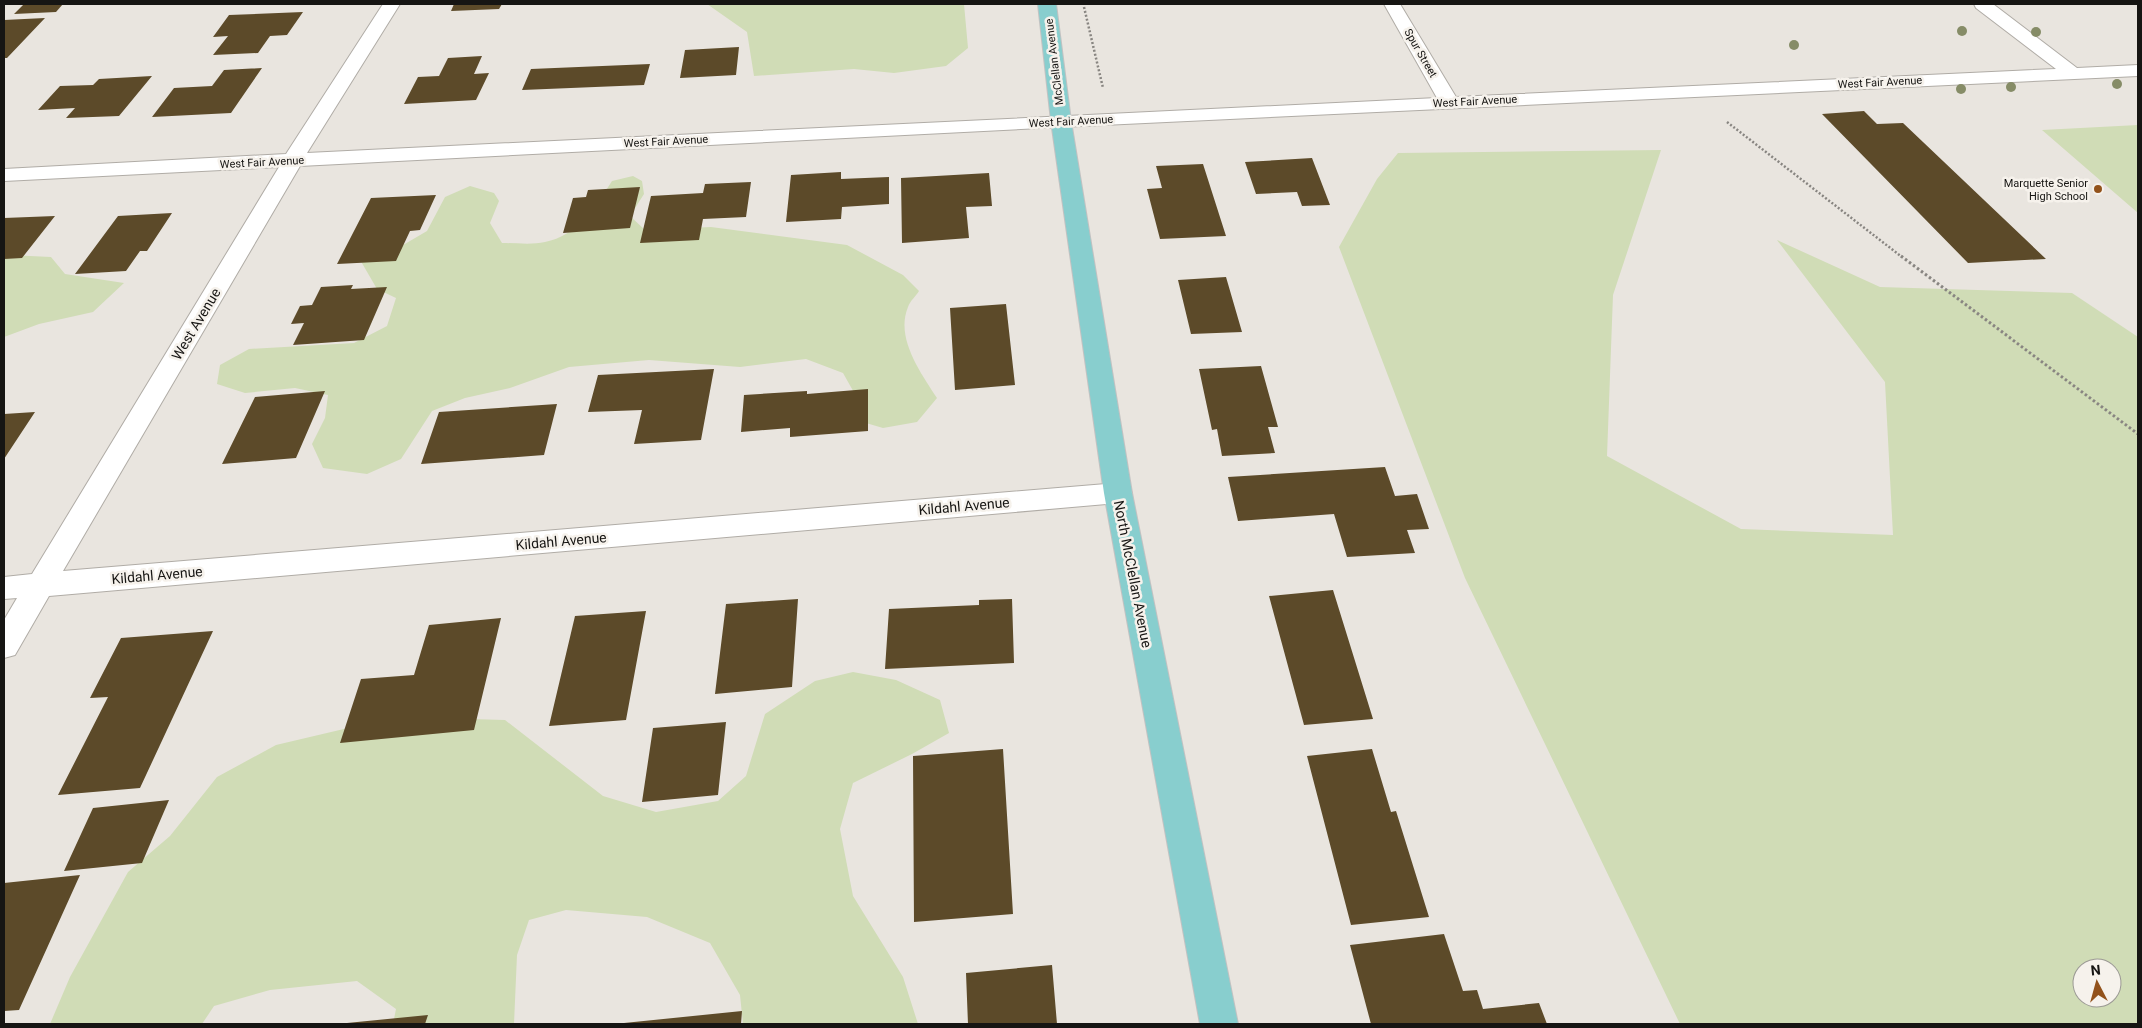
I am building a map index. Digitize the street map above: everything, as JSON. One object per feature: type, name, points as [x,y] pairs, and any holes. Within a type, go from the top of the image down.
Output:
[{"type":"main road","name":"McClellan Avenue","points":[[1047,4],[1061,121]]},
{"type":"main road","name":"North McClellan Avenue","points":[[1061,121],[1118,493],[1218,1024]]},
{"type":"street","name":"West Avenue","points":[[4,646],[293,160],[390,4]]},
{"type":"street","name":"Spur Street","points":[[1392,4],[1450,103]]},
{"type":"street","points":[[1982,4],[2072,73]]},
{"type":"street","name":"West Fair Avenue","points":[[4,175],[1061,121],[2138,71]]},
{"type":"street","name":"Kildahl Avenue","points":[[4,588],[1118,493]]},
{"type":"path","points":[[1722,118],[1976,314],[2138,434]]},
{"type":"green space","points":[[707,4],[964,4],[968,48],[946,66],[894,73],[854,69],[754,76],[747,32]]},
{"type":"green space","points":[[2138,125],[2138,213],[2042,130]]},
{"type":"green space","points":[[1661,150],[1613,295],[1607,456],[1741,529],[1893,535],[1885,382],[1777,240],[1880,287],[2072,293],[2138,337],[2138,1024],[1680,1024],[1465,578],[1339,247],[1377,179],[1398,153]]},
{"type":"green space","points":[[633,176],[642,181],[644,194],[630,216],[645,230],[711,227],[847,245],[903,275],[919,291],[909,305],[905,319],[907,343],[917,366],[937,398],[917,422],[883,428],[849,418],[856,396],[843,373],[806,359],[740,367],[649,360],[569,367],[510,388],[465,398],[432,411],[401,459],[367,474],[323,468],[312,444],[325,418],[328,395],[295,388],[245,393],[217,384],[220,365],[249,349],[354,343],[387,326],[396,298],[377,289],[359,258],[398,248],[427,231],[445,197],[470,186],[494,193],[499,201],[490,223],[502,243],[540,243],[556,239],[576,227],[592,210],[612,181]]},
{"type":"green space","points":[[9,255],[51,257],[65,274],[124,283],[93,312],[39,324],[4,337],[4,257]]},
{"type":"green space","points":[[853,672],[896,680],[940,700],[949,733],[912,754],[853,783],[840,829],[853,896],[903,977],[918,1024],[743,1024],[740,995],[710,943],[647,917],[566,910],[529,920],[517,955],[514,1024],[393,1024],[396,1009],[357,981],[270,990],[214,1006],[202,1024],[50,1024],[70,977],[128,872],[170,836],[217,777],[276,745],[365,724],[435,718],[505,720],[603,796],[656,812],[718,801],[746,776],[765,714],[815,681]]},
{"type":"building","points":[[24,4],[63,4],[56,12],[14,14]]},
{"type":"building","points":[[454,4],[502,4],[499,9],[451,11]]},
{"type":"building","points":[[303,12],[287,35],[270,36],[258,53],[213,55],[228,36],[213,37],[229,15]]},
{"type":"building","points":[[45,18],[7,58],[4,58],[4,20]]},
{"type":"building","points":[[739,47],[736,75],[680,78],[685,50]]},
{"type":"building","points":[[482,56],[474,74],[489,73],[476,100],[404,104],[418,77],[439,76],[448,58]]},
{"type":"building","points":[[650,64],[644,85],[522,90],[531,69]]},
{"type":"building","points":[[262,68],[231,113],[152,117],[174,88],[212,86],[224,70]]},
{"type":"building","points":[[152,76],[119,116],[66,118],[75,108],[38,110],[60,86],[93,85],[99,79]]},
{"type":"building","points":[[1864,111],[1877,124],[1903,123],[2046,259],[1968,263],[1822,114]]},
{"type":"building","points":[[1312,158],[1330,205],[1302,206],[1297,192],[1256,194],[1245,162]]},
{"type":"building","points":[[1203,164],[1226,236],[1160,239],[1147,189],[1162,188],[1156,166]]},
{"type":"building","points":[[841,172],[841,179],[889,177],[889,204],[842,207],[841,219],[786,222],[791,175]]},
{"type":"building","points":[[989,173],[992,206],[966,207],[969,238],[902,243],[901,178]]},
{"type":"building","points":[[751,182],[746,217],[703,219],[699,240],[640,243],[651,196],[703,193],[705,184]]},
{"type":"building","points":[[640,187],[630,228],[563,233],[573,198],[586,197],[588,190]]},
{"type":"building","points":[[436,195],[420,230],[410,231],[396,261],[337,264],[371,198]]},
{"type":"building","points":[[172,213],[147,251],[140,251],[126,271],[75,274],[118,216]]},
{"type":"building","points":[[55,216],[22,258],[4,259],[4,218]]},
{"type":"building","points":[[1226,277],[1242,332],[1191,334],[1178,280]]},
{"type":"building","points":[[353,285],[351,289],[387,287],[364,340],[293,345],[304,323],[291,324],[300,306],[312,305],[321,287]]},
{"type":"building","points":[[1006,304],[1015,385],[955,390],[950,308]]},
{"type":"building","points":[[1261,366],[1278,427],[1268,427],[1275,453],[1222,456],[1217,429],[1212,430],[1199,369]]},
{"type":"building","points":[[714,369],[701,440],[634,444],[642,410],[588,412],[598,375]]},
{"type":"building","points":[[868,389],[868,431],[790,437],[790,428],[741,432],[744,395],[807,391],[807,394]]},
{"type":"building","points":[[325,391],[296,458],[222,464],[255,397]]},
{"type":"building","points":[[557,404],[544,455],[421,464],[439,412]]},
{"type":"building","points":[[35,412],[4,459],[4,414]]},
{"type":"building","points":[[1385,467],[1395,496],[1417,494],[1429,529],[1407,530],[1415,553],[1347,557],[1334,514],[1238,521],[1228,477]]},
{"type":"building","points":[[1333,590],[1373,719],[1304,725],[1269,596]]},
{"type":"building","points":[[798,599],[792,687],[715,694],[726,604]]},
{"type":"building","points":[[1012,599],[1014,663],[885,669],[889,609],[979,605],[979,600]]},
{"type":"building","points":[[646,611],[626,720],[549,726],[575,616]]},
{"type":"building","points":[[501,618],[474,730],[340,743],[361,679],[414,675],[429,625]]},
{"type":"building","points":[[213,631],[140,788],[58,795],[108,697],[90,698],[121,638]]},
{"type":"building","points":[[726,722],[718,795],[642,802],[653,728]]},
{"type":"building","points":[[1003,749],[1013,914],[914,922],[913,756]]},
{"type":"building","points":[[1372,749],[1391,812],[1396,811],[1429,917],[1351,925],[1307,756]]},
{"type":"building","points":[[169,800],[142,863],[64,871],[93,808]]},
{"type":"building","points":[[80,875],[19,1010],[4,1011],[4,883]]},
{"type":"building","points":[[1444,934],[1463,991],[1477,990],[1483,1009],[1539,1003],[1547,1024],[1371,1024],[1350,945]]},
{"type":"building","points":[[1052,965],[1057,1024],[968,1024],[966,973]]},
{"type":"building","points":[[742,1011],[741,1024],[624,1024],[624,1023]]},
{"type":"building","points":[[428,1015],[425,1024],[347,1024],[347,1023]]},
{"type":"place","name":"Marquette Senior High School","points":[[2098,189]]}]
